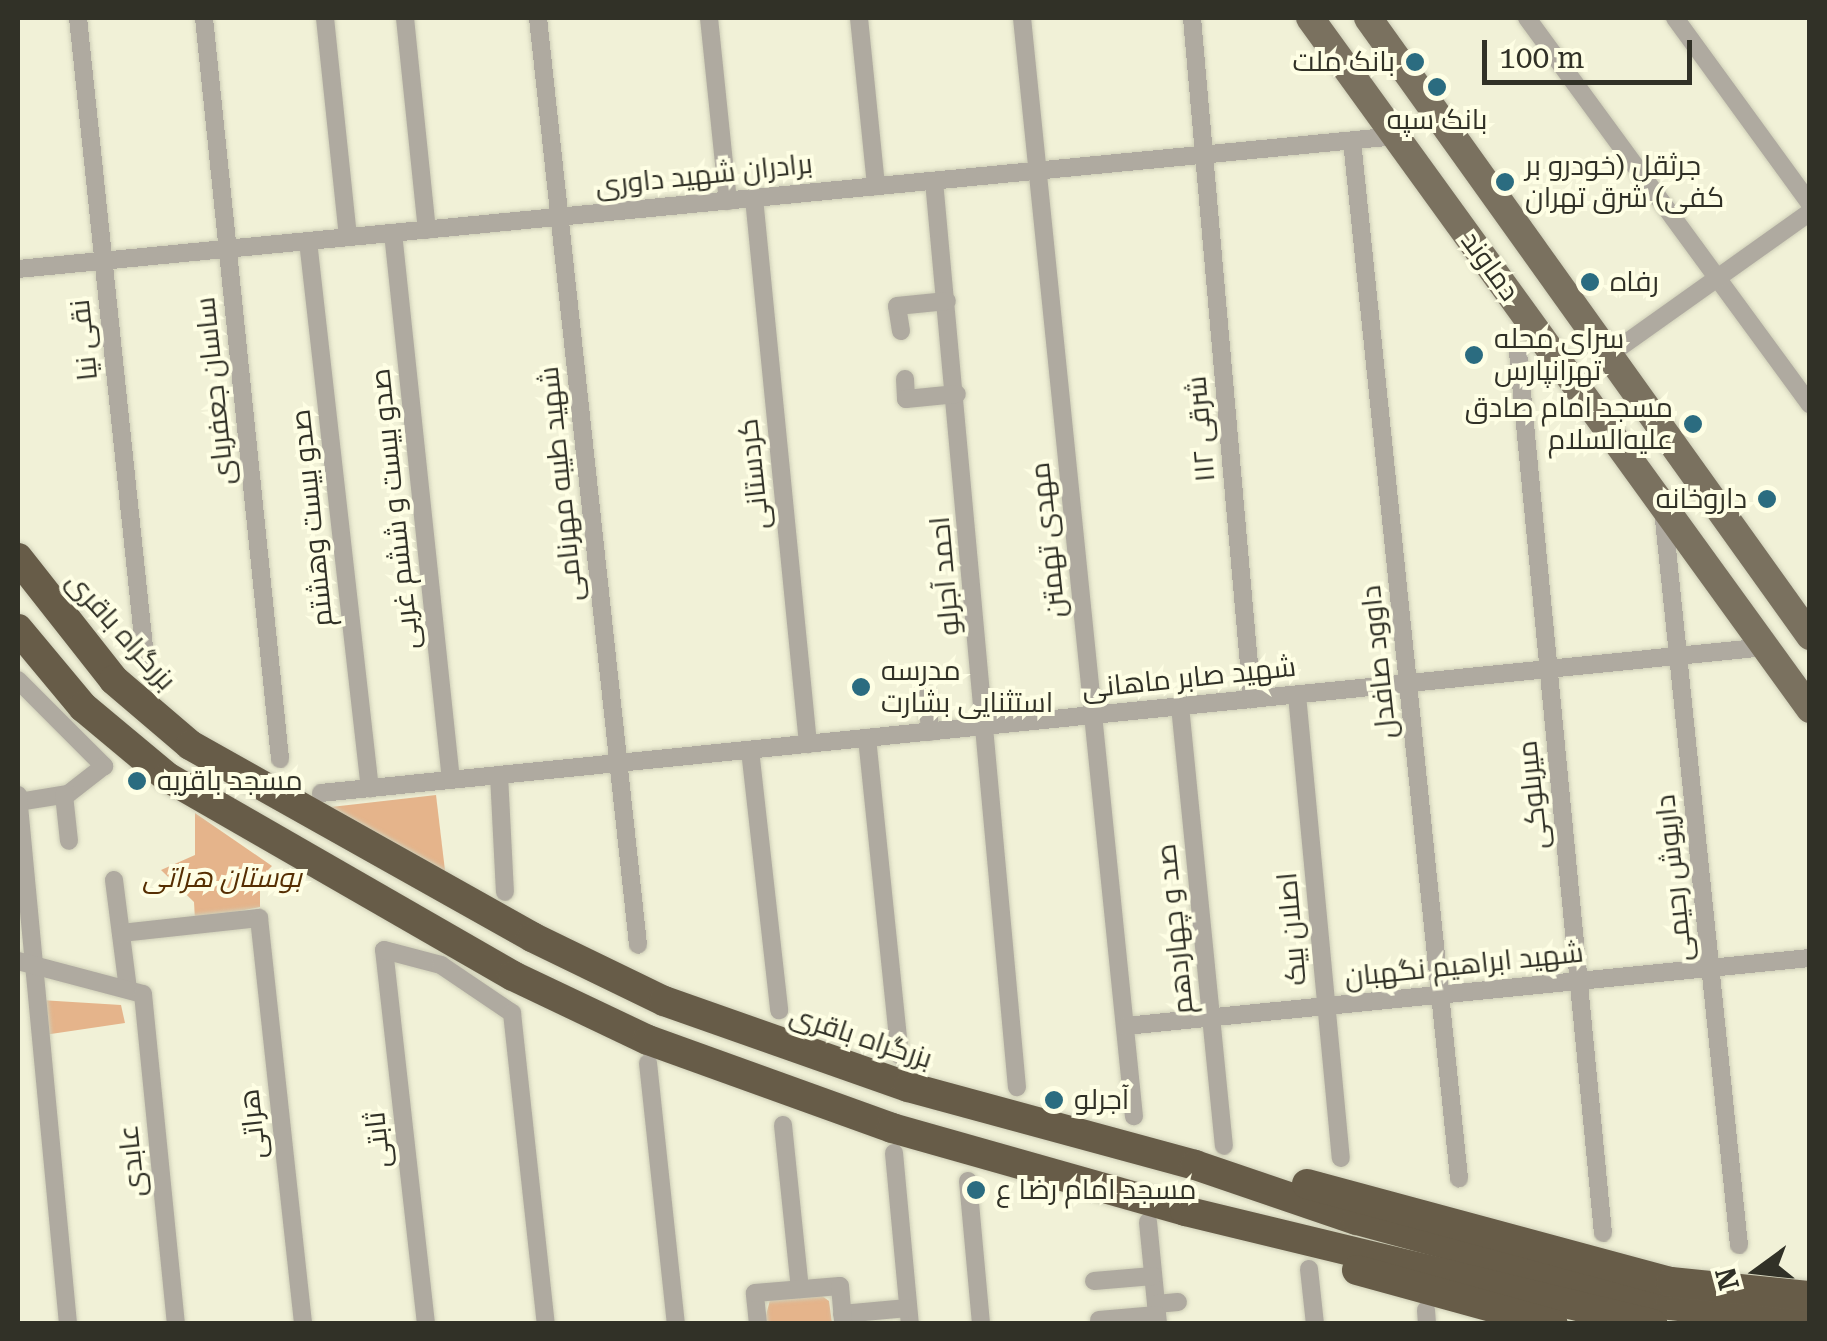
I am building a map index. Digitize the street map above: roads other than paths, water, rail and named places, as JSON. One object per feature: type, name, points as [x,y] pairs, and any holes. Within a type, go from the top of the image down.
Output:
[{"type":"highway","name":"بزرگراه باقری","points":[[18,558],[114,680],[190,745],[532,937],[772,1043],[1195,1165],[1662,1314]]},
{"type":"highway","name":"بزرگراه باقری","points":[[18,629],[82,707],[167,777],[514,976],[758,1084],[1185,1211],[1662,1314],[1810,1321]]},
{"type":"highway","points":[[1195,1165],[1278,1176],[1671,1282],[1810,1296]]},
{"type":"highway","points":[[1185,1211],[1263,1244],[1552,1324]]},
{"type":"main road","name":"دماوند","points":[[1310,18],[1810,709]]},
{"type":"main road","name":"دماوند","points":[[1368,18],[1810,636]]},
{"type":"main road","points":[[1479,250],[1515,225]]},
{"type":"street","name":"نقی نیا","points":[[78,18],[145,657]]},
{"type":"street","name":"ساسان جعفربای","points":[[204,18],[280,759]]},
{"type":"street","points":[[325,18],[348,237]]},
{"type":"street","points":[[405,18],[427,230]]},
{"type":"street","name":"شهید طیبه مهرنامی","points":[[538,18],[638,945]]},
{"type":"street","points":[[709,18],[728,201]]},
{"type":"street","points":[[859,18],[876,186]]},
{"type":"street","name":"مهدی تهمتن","points":[[1022,18],[1134,1116]]},
{"type":"street","points":[[1192,18],[1204,155]]},
{"type":"street","points":[[1527,18],[1810,405]]},
{"type":"street","points":[[1675,18],[1810,204]]},
{"type":"street","name":"برادران شهید داوری","points":[[18,269],[1396,136]]},
{"type":"street","name":"داوود صافدل","points":[[1352,140],[1459,1178]]},
{"type":"street","name":"۱۱۲ شرقی","points":[[1204,155],[1252,699]]},
{"type":"street","name":"احمد آجرلو","points":[[934,181],[957,394],[1018,1087]]},
{"type":"street","name":"کردستانی","points":[[754,198],[808,744]]},
{"type":"street","points":[[1608,355],[1810,212]]},
{"type":"street","name":"صدو بیست و ششم غربی","points":[[394,233],[451,780]]},
{"type":"street","name":"صدو بیست وهشتم","points":[[308,241],[370,788]]},
{"type":"street","points":[[901,331],[896,306],[947,301]]},
{"type":"street","name":"میربلوکی","points":[[1518,352],[1603,1233]]},
{"type":"street","points":[[905,378],[906,399],[957,394]]},
{"type":"street","name":"داریوش رحیمی","points":[[1663,506],[1739,1245]]},
{"type":"street","name":"شهید صابر ماهانی","points":[[321,794],[1765,647]]},
{"type":"street","points":[[18,680],[104,766],[64,795],[18,800],[36,966],[25,992],[68,1324]]},
{"type":"street","name":"اصلان بیک","points":[[1297,694],[1341,1158]]},
{"type":"street","points":[[926,696],[930,732]]},
{"type":"street","name":"صد و چهاردهم","points":[[1180,706],[1224,1146]]},
{"type":"street","points":[[867,738],[900,1055]]},
{"type":"street","points":[[750,750],[779,1010]]},
{"type":"street","points":[[500,775],[505,892]]},
{"type":"street","points":[[64,795],[70,840]]},
{"type":"street","name":"عابدی","points":[[114,880],[121,933],[136,991],[176,1324]]},
{"type":"street","name":"هراتی","points":[[121,933],[259,918],[302,1324]]},
{"type":"street","name":"ثابتی","points":[[426,1324],[384,950],[468,981],[512,1013],[546,1324]]},
{"type":"street","name":"شهید ابراهیم نگهبان","points":[[1125,1026],[1810,958]]},
{"type":"street","points":[[18,961],[136,991]]},
{"type":"street","points":[[648,1062],[676,1324]]},
{"type":"street","points":[[783,1125],[800,1290]]},
{"type":"street","points":[[736,1324],[758,1322],[756,1294],[840,1286],[843,1319],[909,1316],[894,1153]]},
{"type":"street","points":[[968,1181],[981,1324]]},
{"type":"street","points":[[1148,1222],[1157,1314]]},
{"type":"street","points":[[1309,1268],[1315,1324]]},
{"type":"street","points":[[1094,1281],[1153,1276]]},
{"type":"street","points":[[1099,1320],[1157,1314],[1178,1302]]},
{"type":"place","name":"بانک ملت","points":[[1415,62]]},
{"type":"place","name":"بانک سپه","points":[[1437,87]]},
{"type":"place","name":"جرثقل (خودرو بر کفی) شرق تهران","points":[[1505,182]]},
{"type":"place","name":"رفاه","points":[[1590,282]]},
{"type":"place","name":"سرای محله تهرانپارس","points":[[1474,355]]},
{"type":"place","name":"مسجد امام صادق علیه‌السلام","points":[[1693,424]]},
{"type":"place","name":"داروخانه","points":[[1767,499]]},
{"type":"place","name":"مدرسه استثنایی بشارت","points":[[861,687]]},
{"type":"place","name":"مسجد باقریه","points":[[137,781]]},
{"type":"place","name":"آجرلو","points":[[1054,1100]]},
{"type":"place","name":"مسجد امام رضا ع","points":[[976,1190]]},
{"type":"park label","name":"بوستان هراتی","points":[[222,878]]}]
